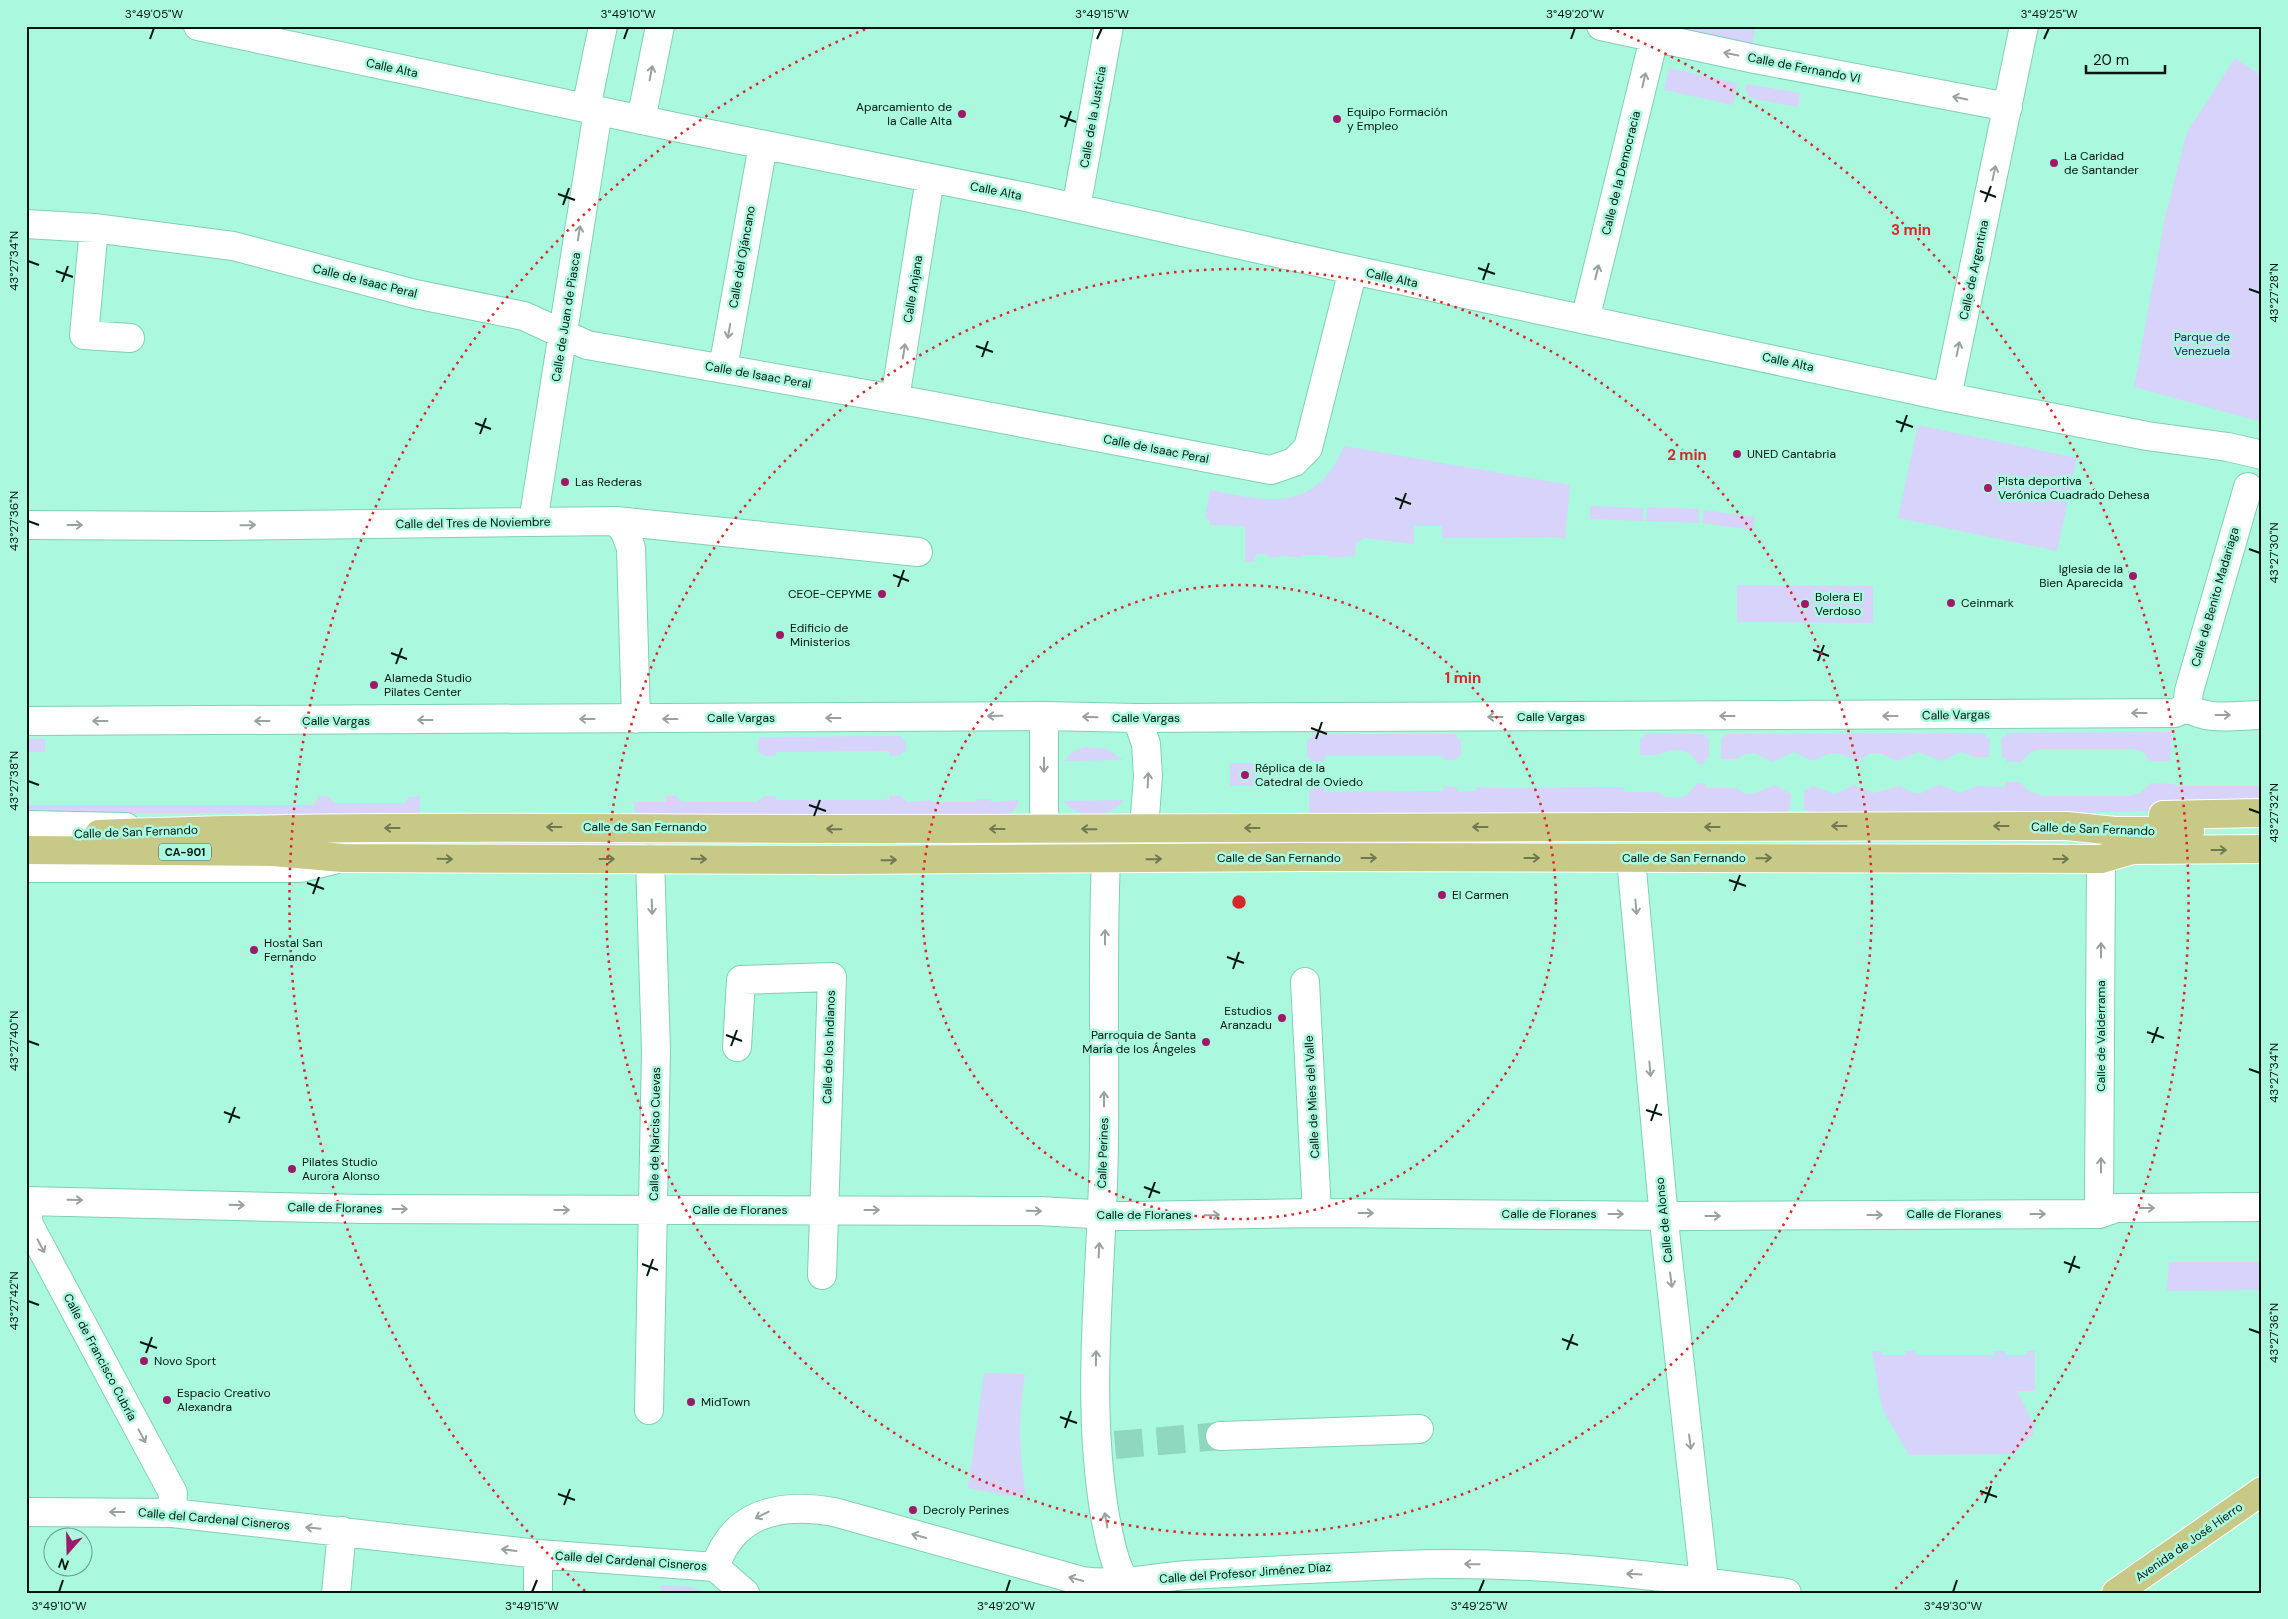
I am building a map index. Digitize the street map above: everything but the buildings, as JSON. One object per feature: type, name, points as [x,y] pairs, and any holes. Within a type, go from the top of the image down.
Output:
[{"type":"main road","points":[[2068,826],[2116,816],[2262,813]]},
{"type":"main road","name":"Calle de San Fernando","points":[[26,836],[245,828],[1144,829],[2068,826],[2115,831],[2262,832]]},
{"type":"main road","name":"Calle de San Fernando","points":[[26,850],[273,852],[343,858],[840,860],[1048,858],[2101,859],[2132,850],[2262,849]]},
{"type":"main road","points":[[2101,859],[2131,867],[2262,868]]},
{"type":"main road","name":"Avenida de José Hierro","points":[[2119,1592],[2262,1491]]},
{"type":"street","name":"Calle Alta","points":[[198,26],[641,120],[1076,208],[1353,270],[1947,396],[2147,436],[2262,455]]},
{"type":"street","points":[[592,109],[604,26]]},
{"type":"street","points":[[641,120],[660,26]]},
{"type":"street","name":"Calle de la Justicia","points":[[1076,208],[1109,26]]},
{"type":"street","name":"Calle de Fernando VI","points":[[1601,26],[1655,32],[2008,107]]},
{"type":"street","name":"Calle de Argentina","points":[[1947,396],[2024,26]]},
{"type":"street","name":"Calle de la Democracia","points":[[1585,320],[1655,32]]},
{"type":"street","name":"Calle de Juan de Piasca","points":[[533,522],[563,333],[592,109]]},
{"type":"street","name":"Calle del Ojáncano","points":[[723,368],[763,145]]},
{"type":"street","name":"Calle Anjana","points":[[895,399],[930,178]]},
{"type":"street","name":"Calle de Isaac Peral","points":[[26,224],[94,228],[234,246],[416,294],[524,316],[587,345],[895,399],[1271,470],[1294,462],[1308,448],[1353,270]]},
{"type":"street","points":[[94,228],[84,335],[130,338]]},
{"type":"street","name":"Calle Alta","points":[[2199,444],[2222,453],[2255,481]]},
{"type":"street","name":"Calle de Benito Madariaga","points":[[2187,707],[2189,691],[2255,481]]},
{"type":"street","points":[[616,521],[625,532],[631,548],[636,719]]},
{"type":"street","name":"Calle del Tres de Noviembre","points":[[26,525],[210,526],[616,521],[918,552]]},
{"type":"street","points":[[2187,707],[2195,713],[2205,716],[2262,715]]},
{"type":"street","name":"Calle Vargas","points":[[26,721],[1044,716],[1137,718],[1929,716],[2175,713],[2187,707]]},
{"type":"street","points":[[1044,716],[1048,858]]},
{"type":"street","points":[[1106,859],[1144,829],[1148,776],[1146,744],[1137,718]]},
{"type":"street","name":"Calle de San Fernando","points":[[26,825],[245,828]]},
{"type":"street","name":"Calle de San Fernando","points":[[26,868],[302,868],[343,858]]},
{"type":"street","name":"Calle de Narciso Cuevas","points":[[649,1410],[656,1051],[650,858]]},
{"type":"street","name":"Calle Perines","points":[[1106,859],[1104,1145],[1097,1313],[1106,1446],[1101,1492],[1110,1540],[1129,1588]]},
{"type":"street","name":"Calle de Alonso","points":[[1631,859],[1664,1214],[1704,1580]]},
{"type":"street","name":"Calle de Valderrama","points":[[2099,1214],[2101,859]]},
{"type":"street","name":"Calle de los Indianos","points":[[738,1047],[741,980],[832,977],[822,1275]]},
{"type":"street","name":"Calle de Mies del Valle","points":[[1305,982],[1317,1213]]},
{"type":"street","name":"Calle de Floranes","points":[[26,1201],[365,1209],[1039,1211],[1100,1216],[1317,1213],[2099,1214],[2116,1208],[2262,1207]]},
{"type":"street","name":"Calle de Francisco Cubría","points":[[26,1201],[29,1225],[173,1493],[172,1513]]},
{"type":"street","points":[[1220,1436],[1419,1429]]},
{"type":"street","name":"Calle del Profesor Jiménez Díaz","points":[[715,1567],[720,1552],[736,1532],[750,1520],[770,1510],[806,1507],[834,1512],[1082,1581],[1129,1588],[1176,1576],[1468,1563],[1558,1566],[1663,1584],[1704,1580],[1787,1593]]},
{"type":"street","name":"Calle del Cardenal Cisneros","points":[[26,1512],[172,1513],[538,1554],[715,1567],[745,1593]]},
{"type":"street","points":[[336,1593],[342,1531]]},
{"type":"street","name":"Calle del Cardenal Cisneros","points":[[538,1554],[538,1593]]},
{"type":"green space","points":[[1669,26],[1756,26],[1752,45]]},
{"type":"green space","name":"Parque de Venezuela","points":[[2235,58],[2262,76],[2262,422],[2134,387],[2165,217],[2187,132]]},
{"type":"green space","points":[[1669,68],[1737,83],[1733,105],[1664,90]]},
{"type":"green space","points":[[1746,84],[1800,93],[1798,107],[1750,98],[1745,88]]},
{"type":"green space","name":"Pista deportiva Verónica Cuadrado Dehesa","points":[[1918,425],[2077,458],[2057,551],[1898,518]]},
{"type":"green space","points":[[1344,446],[1570,485],[1565,539],[1556,537],[1442,538],[1442,526],[1414,526],[1414,544],[1364,538],[1356,543],[1355,556],[1331,558],[1326,555],[1304,555],[1301,558],[1285,556],[1270,558],[1267,554],[1258,554],[1255,557],[1255,562],[1245,562],[1245,526],[1210,525],[1209,519],[1205,519],[1210,490],[1251,498],[1271,499],[1288,498],[1305,493],[1319,483],[1333,468]]},
{"type":"green space","points":[[1590,506],[1643,508],[1643,521],[1590,519]]},
{"type":"green space","points":[[1647,507],[1699,509],[1699,523],[1646,521]]},
{"type":"green space","points":[[1704,510],[1755,517],[1753,530],[1702,523]]},
{"type":"green space","name":"Bolera El Verdoso","points":[[1737,585],[1873,586],[1873,623],[1737,622]]},
{"type":"green space","points":[[1645,733],[1704,734],[1709,739],[1709,758],[1705,760],[1704,764],[1698,764],[1690,754],[1681,750],[1655,755],[1640,755],[1640,739],[1644,737]]},
{"type":"green space","points":[[1984,733],[1987,738],[1990,738],[1989,757],[1976,757],[1961,752],[1941,761],[1918,752],[1898,761],[1879,753],[1871,753],[1858,761],[1838,753],[1828,754],[1813,761],[1794,752],[1772,762],[1755,753],[1745,754],[1736,759],[1721,759],[1721,739],[1726,734]]},
{"type":"green space","points":[[2007,733],[2172,733],[2170,761],[2150,761],[2143,752],[2132,749],[2040,749],[2032,751],[2021,762],[2007,762],[2005,757],[2002,757],[2001,738],[2006,736]]},
{"type":"green space","points":[[1312,734],[1456,734],[1458,739],[1461,739],[1461,755],[1456,760],[1444,760],[1443,756],[1325,756],[1324,761],[1312,761],[1307,756],[1307,739],[1312,737]]},
{"type":"green space","points":[[900,736],[905,741],[906,750],[900,755],[889,756],[889,751],[776,752],[775,756],[764,756],[758,752],[759,737]]},
{"type":"green space","points":[[26,739],[45,739],[45,752],[26,752]]},
{"type":"green space","points":[[1085,747],[1107,749],[1123,760],[1063,761],[1074,751]]},
{"type":"green space","points":[[1230,763],[1258,763],[1259,786],[1230,786]]},
{"type":"green space","points":[[2007,782],[2020,782],[2027,790],[2042,796],[2129,796],[2140,793],[2151,783],[2173,784],[2177,786],[2262,786],[2262,809],[2008,814],[1809,814],[1804,809],[1804,791],[1813,786],[1835,794],[1854,785],[1874,793],[1900,786],[1922,793],[1940,785],[1960,793],[1977,786],[2004,787]]},
{"type":"green space","points":[[1698,783],[1704,783],[1706,788],[1736,788],[1744,793],[1753,794],[1775,785],[1791,794],[1790,809],[1788,809],[1786,815],[1312,815],[1309,812],[1309,793],[1312,787],[1324,787],[1325,792],[1443,791],[1444,786],[1456,787],[1459,792],[1475,791],[1478,787],[1623,787],[1625,792],[1658,792],[1665,797],[1676,798],[1686,796]]},
{"type":"green space","points":[[319,796],[329,797],[335,803],[405,803],[409,797],[420,796],[420,816],[290,816],[249,813],[26,813],[26,805],[313,805]]},
{"type":"green space","points":[[666,796],[677,796],[682,802],[757,802],[764,796],[776,796],[776,800],[889,800],[889,796],[901,796],[907,802],[931,800],[932,802],[975,802],[976,799],[991,799],[991,802],[1019,800],[1014,811],[1001,816],[642,816],[634,810],[634,802],[666,802]]},
{"type":"green space","points":[[1124,800],[1110,811],[1094,815],[1077,812],[1063,801]]},
{"type":"green space","points":[[2169,1262],[2262,1262],[2262,1290],[2167,1291]]},
{"type":"green space","points":[[1872,1351],[1881,1351],[1882,1355],[1905,1355],[1905,1351],[1915,1351],[1916,1355],[1994,1355],[1994,1351],[2005,1351],[2006,1355],[2027,1355],[2027,1351],[2035,1351],[2035,1391],[2017,1391],[2034,1424],[2033,1434],[2014,1454],[1909,1455],[1882,1409]]},
{"type":"green space","points":[[984,1373],[1025,1374],[1020,1435],[1026,1496],[1009,1496],[968,1488]]},
{"type":"green space","points":[[661,1585],[690,1587],[707,1593],[661,1593]]},
{"type":"tunnel","points":[[1115,1445],[1220,1436]]},
{"type":"place","name":"Aparcamiento de la Calle Alta","points":[[962,114]]},
{"type":"place","name":"Equipo Formación y Empleo","points":[[1337,119]]},
{"type":"place","name":"La Caridad de Santander","points":[[2054,163]]},
{"type":"place","name":"UNED Cantabria","points":[[1737,454]]},
{"type":"place","name":"Las Rederas","points":[[565,482]]},
{"type":"place","name":"Pista deportiva Verónica Cuadrado Dehesa","points":[[1988,488]]},
{"type":"place","name":"Iglesia de la Bien Aparecida","points":[[2133,576]]},
{"type":"place","name":"CEOE-CEPYME","points":[[882,594]]},
{"type":"place","name":"Ceinmark","points":[[1951,603]]},
{"type":"place","name":"Bolera El Verdoso","points":[[1805,604]]},
{"type":"place","name":"Edificio de Ministerios","points":[[780,635]]},
{"type":"place","name":"Alameda Studio Pilates Center","points":[[374,685]]},
{"type":"place","name":"Réplica de la Catedral de Oviedo","points":[[1245,775]]},
{"type":"place","name":"El Carmen","points":[[1442,895]]},
{"type":"place","name":"Hostal San Fernando","points":[[254,950]]},
{"type":"place","name":"Estudios Aranzadu","points":[[1282,1018]]},
{"type":"place","name":"Parroquia de Santa María de los Ángeles","points":[[1206,1042]]},
{"type":"place","name":"Pilates Studio Aurora Alonso","points":[[292,1169]]},
{"type":"place","name":"Novo Sport","points":[[144,1361]]},
{"type":"place","name":"Espacio Creativo Alexandra","points":[[167,1400]]},
{"type":"place","name":"MidTown","points":[[691,1402]]},
{"type":"place","name":"Decroly Perines","points":[[913,1510]]}]
